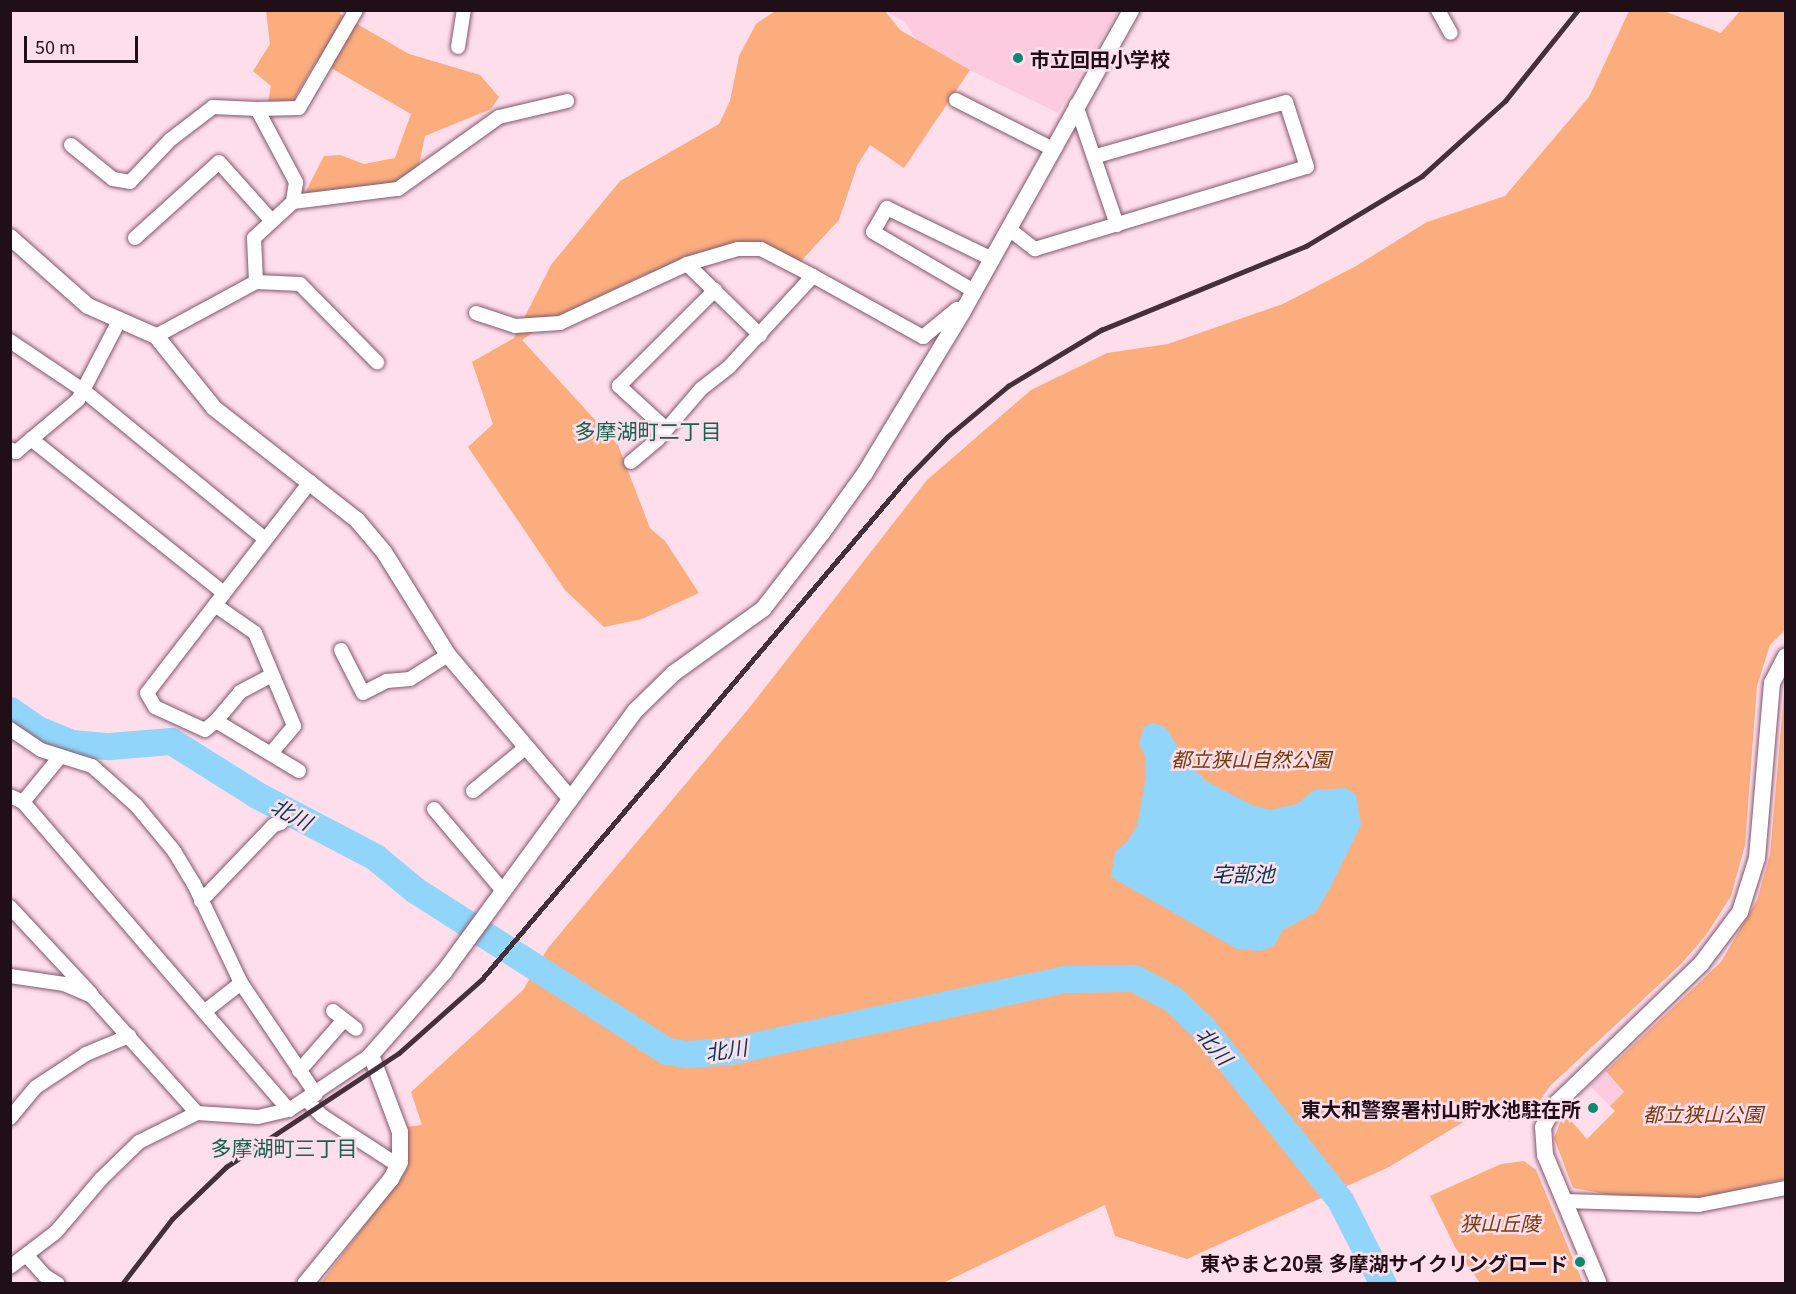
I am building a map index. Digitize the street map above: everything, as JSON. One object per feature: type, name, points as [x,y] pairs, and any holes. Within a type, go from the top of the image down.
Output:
[{"type":"street","points":[[71,145],[112,179],[130,182],[170,140],[213,107],[299,108],[356,10]]},
{"type":"street","points":[[458,47],[464,10]]},
{"type":"street","points":[[10,1268],[28,1257],[131,1148],[196,1113],[258,1117],[289,1110],[371,1055],[465,943],[569,797],[651,694],[748,623],[780,591],[865,473],[963,311],[1131,10]]},
{"type":"street","points":[[1438,10],[1451,33]]},
{"type":"street","points":[[956,100],[1053,149]]},
{"type":"street","points":[[256,282],[252,253],[254,238],[293,202],[398,189],[499,117],[567,101]]},
{"type":"street","points":[[1009,229],[1035,249],[1307,167],[1286,102],[1097,156]]},
{"type":"street","points":[[1076,105],[1097,156],[1117,225]]},
{"type":"street","points":[[257,109],[296,182],[293,202]]},
{"type":"street","points":[[135,238],[219,162],[272,221]]},
{"type":"street","points":[[974,291],[873,232],[887,208],[992,259]]},
{"type":"street","points":[[10,237],[88,306],[156,336],[214,408],[310,482],[372,536],[448,654],[525,748],[569,797]]},
{"type":"street","points":[[476,313],[515,326],[560,323],[687,264],[738,249],[761,249],[923,337],[957,309],[963,311]]},
{"type":"street","points":[[687,264],[760,335]]},
{"type":"street","points":[[631,462],[666,429],[701,389],[760,335],[813,276]]},
{"type":"street","points":[[156,336],[256,282],[300,284],[377,362]]},
{"type":"street","points":[[666,429],[620,386],[715,290]]},
{"type":"street","points":[[10,449],[15,452],[78,400],[120,319]]},
{"type":"street","points":[[10,341],[83,390],[265,539]]},
{"type":"street","points":[[31,439],[224,593]]},
{"type":"street","points":[[272,675],[240,692],[216,722],[205,730],[155,707],[147,693],[310,482]]},
{"type":"street","points":[[215,605],[255,633],[294,726],[271,753]]},
{"type":"street","points":[[341,650],[363,693],[387,681],[410,679],[448,654]]},
{"type":"street","points":[[1599,1284],[1544,1149],[1546,1118],[1557,1103],[1712,952],[1731,928],[1748,893],[1760,839],[1773,683],[1785,656]]},
{"type":"street","points":[[216,722],[299,771]]},
{"type":"street","points":[[10,729],[41,750],[92,766],[116,785],[174,851],[241,983],[299,1071],[322,1116],[399,1166]]},
{"type":"street","points":[[473,791],[525,748]]},
{"type":"street","points":[[60,757],[17,799],[289,1110]]},
{"type":"street","points":[[434,809],[447,835],[503,891]]},
{"type":"street","points":[[201,901],[274,825],[281,823]]},
{"type":"street","points":[[10,907],[129,1036],[196,1113]]},
{"type":"street","points":[[10,976],[64,984],[92,996]]},
{"type":"street","points":[[204,1012],[241,983]]},
{"type":"street","points":[[299,1071],[339,1015],[356,1029]]},
{"type":"street","points":[[10,1118],[36,1087],[86,1054],[129,1036]]},
{"type":"street","points":[[305,1284],[399,1166],[400,1132],[371,1055]]},
{"type":"street","points":[[1564,1201],[1699,1205],[1785,1188]]},
{"type":"street","points":[[28,1257],[45,1276],[58,1284]]},
{"type":"shaded area","name":"市立回田小学校","points":[[885,11],[1117,11],[1058,113],[922,47],[904,22]]},
{"type":"shaded area","points":[[1606,1071],[1624,1093],[1610,1106],[1590,1086]]},
{"type":"green space","points":[[266,11],[341,11],[340,14],[409,54],[480,75],[499,97],[491,109],[425,136],[419,165],[406,182],[390,189],[305,193],[324,156],[340,155],[364,164],[395,158],[411,114],[317,60],[292,103],[268,102],[271,86],[253,71],[270,44]]},
{"type":"green space","points":[[775,11],[885,11],[900,30],[970,70],[904,168],[870,145],[857,166],[839,220],[800,262],[738,242],[642,276],[554,318],[522,340],[618,445],[650,528],[665,541],[699,593],[642,619],[604,627],[565,590],[468,447],[493,424],[472,362],[514,338],[551,265],[620,181],[719,124],[730,101],[739,56],[756,24]]},
{"type":"green space","name":"都立狭山自然公園","points":[[1629,11],[1664,11],[1721,33],[1740,11],[1785,11],[1785,630],[1770,645],[1757,686],[1745,845],[1731,896],[1706,935],[1681,964],[1550,1086],[1535,1108],[1509,1122],[1498,1101],[1389,1167],[1187,1259],[1115,1236],[1105,1205],[943,1283],[320,1284],[406,1171],[406,1127],[422,1125],[411,1092],[523,990],[548,948],[750,707],[927,480],[1031,390],[1107,353],[1168,344],[1283,304],[1356,266],[1427,222],[1505,196],[1589,97]]},
{"type":"green space","name":"都立狭山公園","points":[[1785,682],[1785,1179],[1699,1199],[1622,1197],[1573,1188],[1554,1138],[1564,1113],[1587,1139],[1615,1111],[1610,1106],[1624,1092],[1606,1071],[1721,962],[1757,900],[1770,855]]},
{"type":"green space","name":"狭山丘陵","points":[[1524,1161],[1536,1170],[1583,1283],[1480,1283],[1455,1247],[1430,1196],[1501,1164]]},
{"type":"water","name":"宅部池","points":[[1153,723],[1166,728],[1188,763],[1206,781],[1252,805],[1270,810],[1297,804],[1314,790],[1346,788],[1356,795],[1361,825],[1329,890],[1316,912],[1283,930],[1274,946],[1261,951],[1237,949],[1111,877],[1115,852],[1127,842],[1137,826],[1146,777],[1145,756],[1139,743],[1144,727]]},
{"type":"waterway","name":"北川","points":[[10,710],[37,729],[71,743],[109,746],[171,741],[257,795],[375,857],[415,890],[667,1051],[687,1054],[729,1051],[1065,979],[1134,978],[1173,999],[1204,1029],[1340,1200],[1383,1284]]},
{"type":"railway","points":[[122,1284],[172,1219],[226,1167],[399,1053],[482,979],[908,477],[947,437],[1008,386],[1101,330],[1306,246],[1422,176],[1505,101],[1578,10]]},
{"type":"place","name":"市立回田小学校","points":[[1018,58]]},
{"type":"place","name":"東大和警察署村山貯水池駐在所","points":[[1593,1108]]},
{"type":"place","name":"東やまと20景 多摩湖サイクリングロード","points":[[1580,1262]]},
{"type":"district","name":"多摩湖町二丁目","points":[[648,430]]},
{"type":"district","name":"多摩湖町三丁目","points":[[284,1147]]}]
